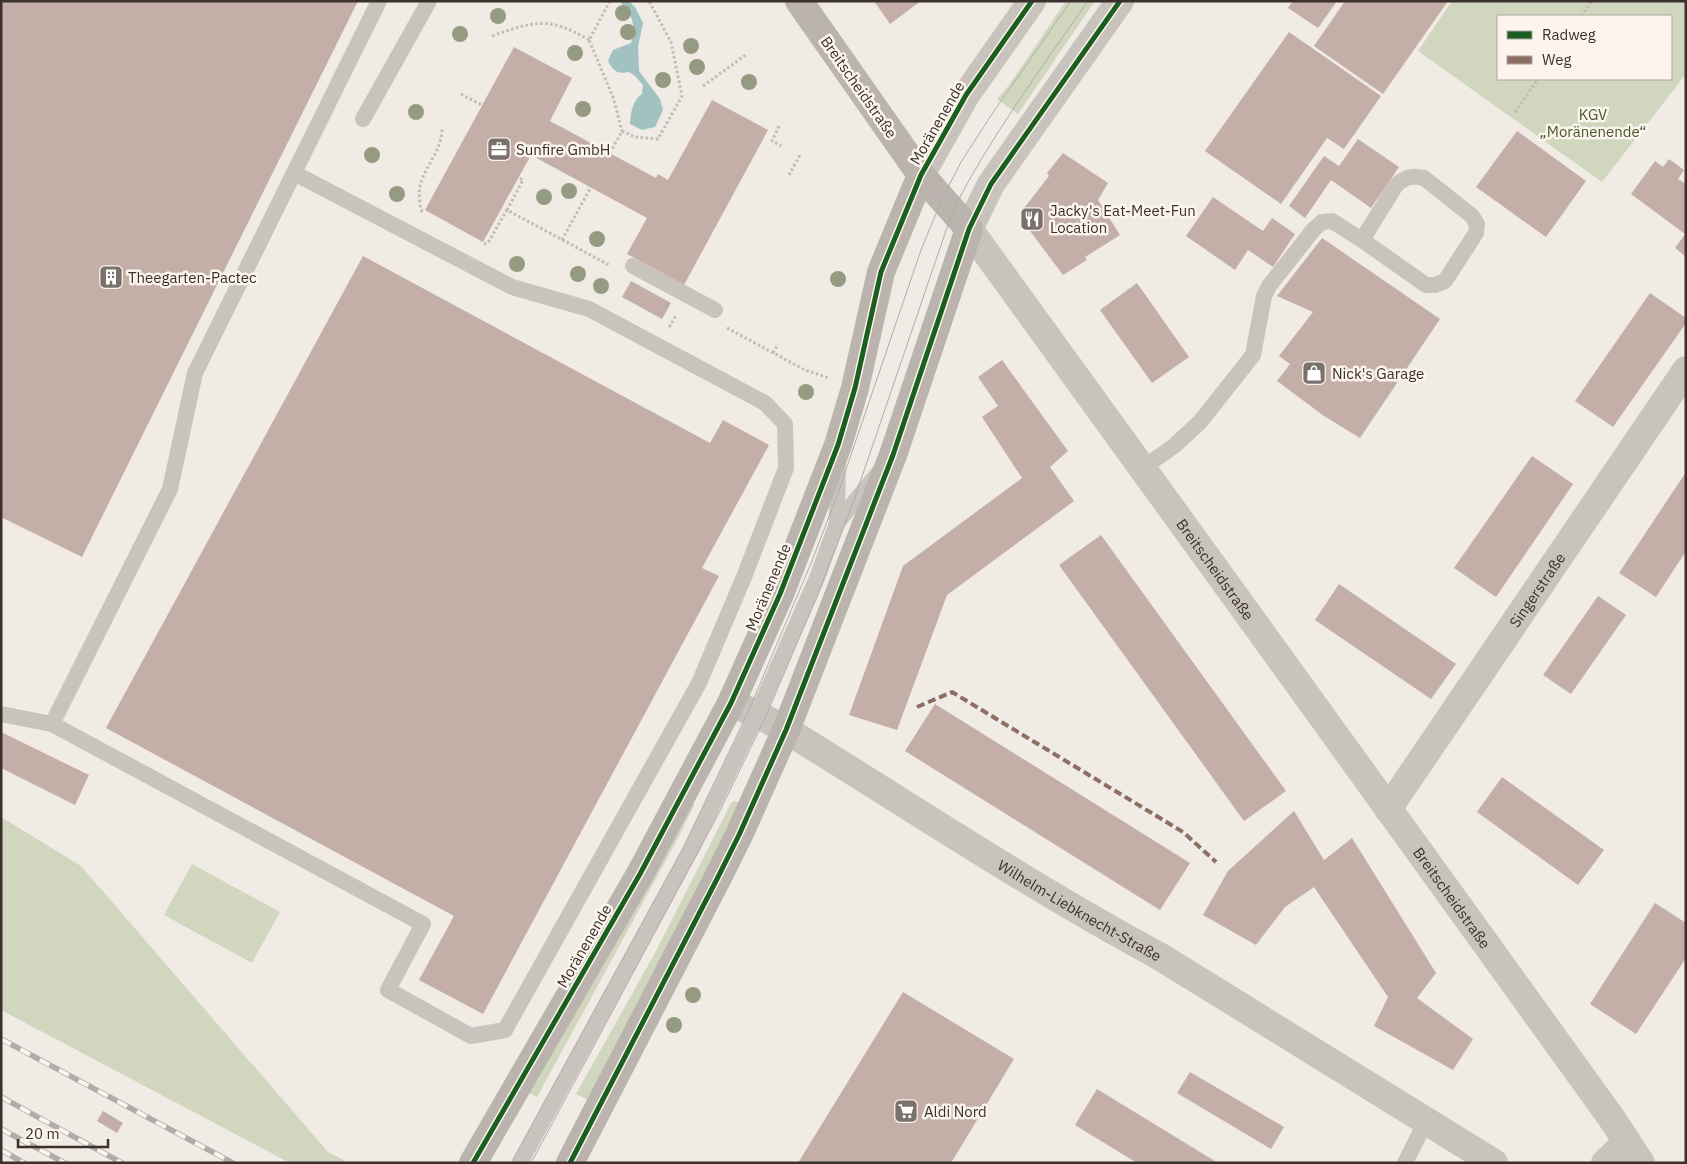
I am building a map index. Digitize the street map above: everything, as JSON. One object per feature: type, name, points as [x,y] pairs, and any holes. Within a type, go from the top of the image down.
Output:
[{"type":"main road","name":"Breitscheidstraße","points":[[799,1],[922,175],[970,229]]},
{"type":"main road","name":"Moränenende","points":[[473,1163],[635,883],[731,703],[780,594],[838,446],[855,388],[881,272],[922,175]]},
{"type":"main road","points":[[570,1163],[739,835],[786,730],[893,455],[970,229]]},
{"type":"street","name":"Moränenende","points":[[922,175],[966,95],[1032,1]]},
{"type":"street","points":[[970,229],[991,184],[1120,1]]},
{"type":"street","name":"Breitscheidstraße","points":[[970,229],[1144,467],[1634,1152],[1605,1163]]},
{"type":"street","name":"Singerstraße","points":[[1388,809],[1686,370]]},
{"type":"street","name":"Wilhelm-Liebknecht-Straße","points":[[731,703],[757,714],[786,730],[1020,876],[1159,956],[1494,1163]]},
{"type":"lane","points":[[52,724],[170,489],[195,372],[379,1]]},
{"type":"lane","points":[[363,119],[428,1]]},
{"type":"lane","points":[[1,714],[52,724],[423,924],[388,990],[471,1036],[505,1030],[699,683],[744,578],[786,468],[785,424],[766,403],[589,309],[512,287],[294,173]]},
{"type":"lane","points":[[1144,467],[1174,446],[1200,422],[1253,355],[1264,296],[1269,286],[1314,228],[1322,222],[1332,221],[1426,285],[1435,285],[1445,281],[1476,233],[1477,224],[1472,216],[1424,178],[1415,176],[1404,178],[1396,185],[1362,240]]},
{"type":"lane","points":[[633,266],[715,310]]},
{"type":"lane","points":[[520,1163],[692,848],[757,714],[817,578],[837,523],[838,446]]},
{"type":"lane","points":[[837,523],[893,455]]},
{"type":"lane","points":[[1405,1163],[1426,1121]]},
{"type":"path","points":[[589,40],[610,1]]},
{"type":"path","points":[[622,131],[635,137],[658,139],[682,96],[671,42],[649,1]]},
{"type":"path","points":[[1582,15],[1592,1]]},
{"type":"path","points":[[492,36],[525,24],[551,23],[570,29],[589,40],[613,97],[622,131],[610,153]]},
{"type":"path","points":[[703,86],[747,54]]},
{"type":"path","points":[[1515,112],[1537,80]]},
{"type":"path","points":[[461,94],[482,105]]},
{"type":"path","points":[[779,126],[772,141],[781,146]]},
{"type":"path","points":[[423,216],[419,204],[421,179],[442,140],[442,129]]},
{"type":"path","points":[[789,175],[801,153]]},
{"type":"path","points":[[480,245],[488,243],[507,210],[523,180],[518,177]]},
{"type":"path","points":[[562,240],[591,187]]},
{"type":"path","points":[[507,210],[613,267]]},
{"type":"path","points":[[664,322],[670,326],[680,308]]},
{"type":"path","points":[[724,327],[805,370],[829,378]]},
{"type":"path","points":[[773,353],[778,344]]},
{"type":"green space","points":[[1066,1],[1095,1],[1018,114],[997,99],[1009,85]]},
{"type":"green space","name":"KGV „Moränenende“","points":[[1452,1],[1686,1],[1686,74],[1602,182],[1418,51]]},
{"type":"green space","points":[[735,801],[741,804],[592,1102],[576,1094],[656,951],[731,803]]},
{"type":"green space","points":[[692,802],[694,806],[677,840],[537,1097],[526,1091]]},
{"type":"green space","points":[[1,817],[81,866],[328,1152],[349,1163],[290,1163],[1,1010]]},
{"type":"green space","points":[[192,864],[280,912],[252,963],[164,915]]},
{"type":"water","points":[[618,1],[629,1],[635,7],[643,23],[638,46],[639,71],[660,99],[663,110],[655,127],[642,130],[630,124],[633,107],[636,100],[642,94],[643,85],[629,72],[622,73],[616,71],[608,61],[613,50],[631,43],[633,38],[630,14]]},
{"type":"building","name":"Theegarten-Pactec","points":[[1,1],[358,1],[82,557],[1,517]]},
{"type":"building","points":[[874,1],[921,1],[890,24]]},
{"type":"building","points":[[1293,1],[1337,1],[1318,28],[1288,8]]},
{"type":"building","points":[[1345,1],[1448,1],[1383,94],[1314,46]]},
{"type":"building","points":[[1289,32],[1381,96],[1344,149],[1327,138],[1281,204],[1205,151]]},
{"type":"building","points":[[514,47],[572,78],[550,121],[656,178],[658,174],[668,180],[712,100],[768,130],[684,285],[627,254],[647,218],[531,155],[483,242],[425,210]]},
{"type":"building","points":[[1517,131],[1586,181],[1546,237],[1476,187]]},
{"type":"building","points":[[1358,139],[1399,167],[1371,208],[1331,180],[1305,218],[1289,206],[1324,156],[1339,166]]},
{"type":"building","points":[[1063,153],[1108,183],[1098,200],[1120,235],[1085,257],[1087,260],[1063,275],[1027,227],[1025,207],[1049,176],[1047,173]]},
{"type":"building","points":[[1669,159],[1684,170],[1678,179],[1686,184],[1686,257],[1675,248],[1685,234],[1631,194],[1655,161],[1663,167]]},
{"type":"building","points":[[1213,197],[1263,231],[1272,218],[1295,234],[1273,267],[1248,250],[1235,270],[1186,236]]},
{"type":"building","points":[[1322,238],[1440,319],[1360,438],[1324,416],[1277,381],[1290,364],[1279,356],[1313,312],[1277,296]]},
{"type":"building","points":[[363,256],[710,443],[723,420],[769,445],[702,568],[719,576],[483,1014],[419,980],[454,916],[106,728]]},
{"type":"building","points":[[631,281],[671,303],[662,319],[622,297]]},
{"type":"building","points":[[1137,283],[1189,357],[1152,383],[1100,310]]},
{"type":"building","points":[[1650,293],[1686,318],[1686,323],[1613,427],[1575,401]]},
{"type":"building","points":[[1002,360],[1068,451],[1050,467],[1074,501],[947,595],[897,730],[849,715],[903,566],[1022,478],[982,417],[998,406],[978,377]]},
{"type":"building","points":[[1532,456],[1573,484],[1496,597],[1454,568]]},
{"type":"building","points":[[1686,472],[1686,551],[1656,597],[1619,573]]},
{"type":"building","points":[[1101,535],[1286,791],[1244,821],[1059,565]]},
{"type":"building","points":[[1339,584],[1456,664],[1431,699],[1315,620]]},
{"type":"building","points":[[1598,596],[1626,615],[1571,694],[1543,675]]},
{"type":"building","points":[[935,704],[1190,863],[1160,910],[905,751]]},
{"type":"building","points":[[1,732],[89,775],[75,805],[1,768]]},
{"type":"building","points":[[1502,777],[1604,850],[1578,885],[1477,812]]},
{"type":"building","points":[[1294,811],[1324,860],[1352,838],[1436,973],[1417,998],[1473,1039],[1453,1070],[1374,1026],[1388,997],[1314,887],[1285,907],[1256,945],[1203,915],[1228,871]]},
{"type":"building","points":[[1655,903],[1686,923],[1686,958],[1636,1034],[1590,1004]]},
{"type":"building","name":"Aldi Nord","points":[[903,992],[1014,1059],[951,1163],[798,1163]]},
{"type":"building","points":[[1190,1072],[1284,1127],[1271,1149],[1177,1093]]},
{"type":"building","points":[[1097,1089],[1218,1163],[1137,1163],[1075,1125]]},
{"type":"building","points":[[103,1111],[123,1123],[117,1133],[97,1121]]},
{"type":"tram line","points":[[511,1163],[683,848],[749,710],[812,561],[838,493],[921,250],[942,199],[961,162],[992,114],[1071,1]]},
{"type":"tram line","points":[[531,1163],[720,811],[765,718],[816,599],[853,503],[953,210],[983,156],[1034,78],[1088,1]]},
{"type":"railway","points":[[1,1039],[233,1163]]},
{"type":"railway","points":[[1,1097],[122,1163]]},
{"type":"railway","points":[[1,1129],[65,1163]]},
{"type":"railway","points":[[1,1150],[24,1163]]},
{"type":"marked path","points":[[917,707],[952,692],[1183,832],[1216,862]]},
{"type":"cycle path","points":[[473,1163],[640,874],[731,703],[780,594],[838,445],[855,388],[881,272],[921,175],[966,95],[1032,1]]},
{"type":"cycle path","points":[[570,1163],[739,835],[786,730],[893,455],[969,229],[991,184],[1120,1]]},
{"type":"place","name":"Sunfire GmbH","points":[[499,149]]},
{"type":"place","name":"Jacky's Eat-Meet-Fun Location","points":[[1032,219]]},
{"type":"place","name":"Theegarten-Pactec","points":[[111,277]]},
{"type":"place","name":"Nick's Garage","points":[[1314,373]]},
{"type":"place","name":"Aldi Nord","points":[[906,1111]]}]
